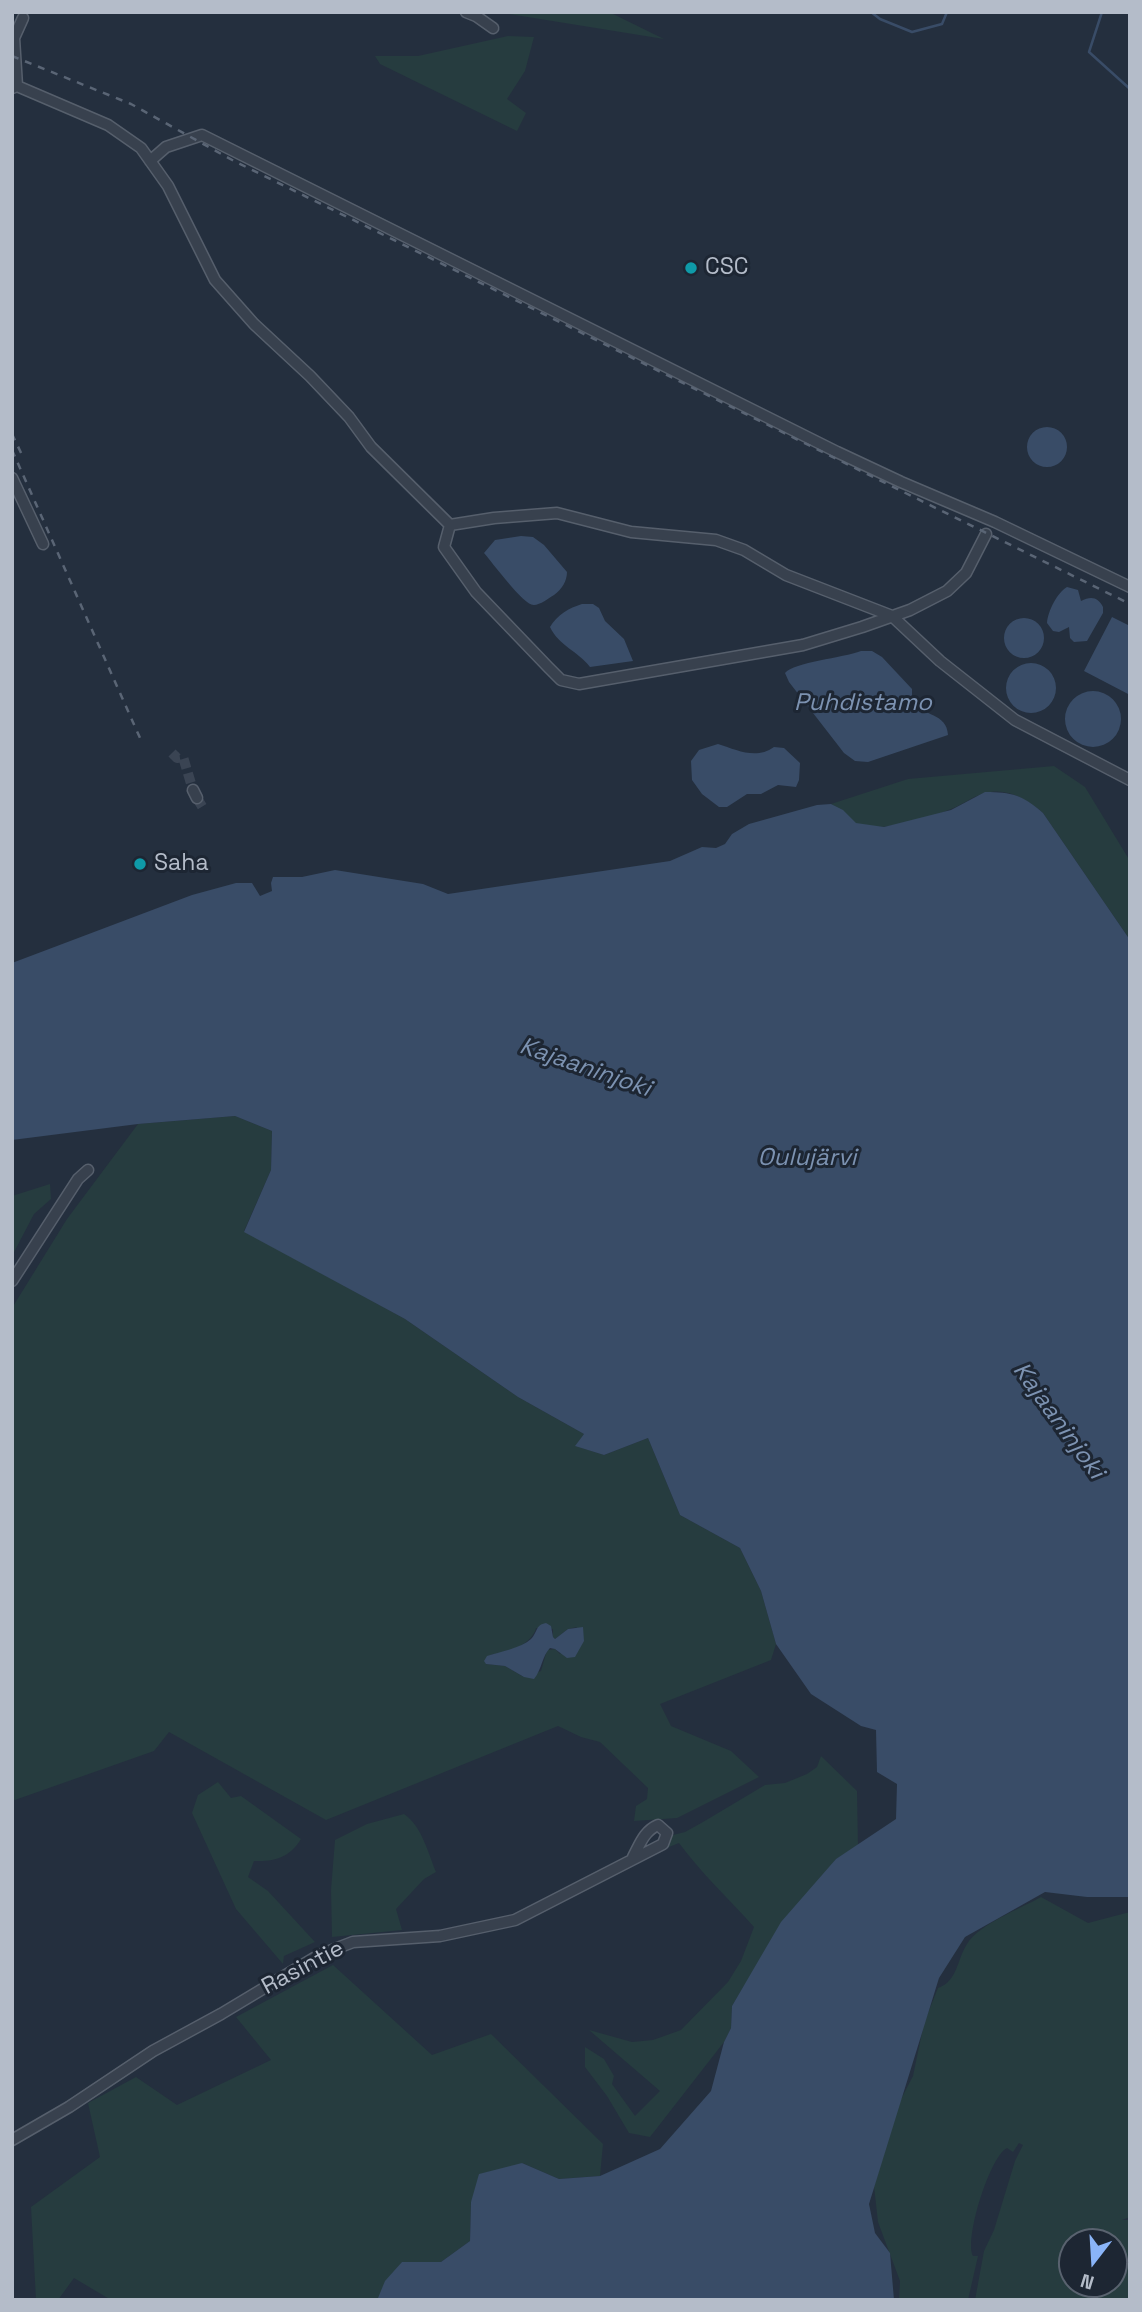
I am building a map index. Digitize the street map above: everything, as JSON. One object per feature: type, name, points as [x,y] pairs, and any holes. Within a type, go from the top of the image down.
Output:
[{"type":"street","points":[[466,12],[493,28]]},
{"type":"street","points":[[23,18],[14,37],[15,87],[108,125],[141,148],[168,186],[215,280],[254,324],[349,417],[371,447],[450,525]]},
{"type":"street","points":[[150,161],[166,147],[202,135],[837,452],[995,522],[1130,587]]},
{"type":"street","points":[[12,478],[43,544]]},
{"type":"street","points":[[450,525],[557,513],[631,532],[716,540],[744,550],[786,575],[892,616],[940,660],[1016,720],[1130,780]]},
{"type":"street","points":[[450,525],[444,547],[476,592],[561,680],[571,683],[591,682],[803,645],[892,616],[947,591],[965,573],[986,534]]},
{"type":"street","points":[[12,1281],[78,1179],[88,1170]]},
{"type":"street","name":"Rasintie","points":[[12,2140],[69,2108],[153,2051],[319,1955],[352,1942],[440,1936],[515,1920],[633,1857],[663,1844],[667,1833],[658,1825],[646,1833],[633,1857]]},
{"type":"green space","points":[[505,12],[609,12],[664,39],[509,14]]},
{"type":"green space","points":[[508,36],[534,37],[525,71],[507,99],[526,113],[517,131],[380,64],[375,56],[418,56]]},
{"type":"green space","points":[[1054,766],[1085,787],[1130,861],[1130,940],[1043,813],[1016,796],[1001,792],[985,793],[931,817],[876,827],[856,824],[831,804],[908,779]]},
{"type":"green space","points":[[235,1116],[272,1131],[271,1170],[244,1231],[405,1319],[518,1397],[584,1434],[576,1446],[604,1455],[648,1438],[680,1515],[740,1548],[761,1591],[776,1644],[771,1660],[660,1704],[671,1726],[731,1751],[759,1777],[677,1818],[634,1821],[636,1806],[647,1799],[648,1788],[600,1742],[558,1726],[326,1820],[169,1732],[154,1751],[12,1801],[12,1308],[67,1219],[138,1124]],"holes":[[[577,1627],[560,1654],[555,1649],[547,1650],[541,1671],[524,1677],[505,1666],[486,1664],[492,1654],[512,1650],[525,1643],[536,1628],[553,1629],[555,1639],[568,1629]]]},
{"type":"green space","points":[[50,1184],[51,1199],[34,1214],[12,1256],[12,1196]]},
{"type":"green space","points":[[821,1756],[857,1791],[858,1846],[836,1859],[744,1986],[732,2006],[731,2028],[724,2042],[650,2137],[629,2133],[607,2096],[585,2067],[585,2047],[604,2059],[614,2076],[612,2084],[635,2116],[660,2091],[589,2030],[632,2042],[653,2040],[681,2030],[728,1982],[741,1961],[754,1927],[679,1843],[659,1851],[669,1836],[685,1832],[765,1785],[785,1783],[807,1774],[817,1767]]},
{"type":"green space","points":[[218,1782],[231,1798],[241,1796],[301,1839],[292,1850],[281,1857],[269,1861],[254,1861],[248,1877],[268,1891],[315,1942],[284,1956],[283,1964],[236,1909],[192,1813],[198,1795]]},
{"type":"green space","points":[[404,1814],[420,1833],[436,1872],[424,1879],[396,1909],[402,1930],[332,1937],[331,1890],[335,1840],[367,1824]]},
{"type":"green space","points":[[1041,1897],[1088,1923],[1130,1912],[1130,2217],[1122,2220],[1130,2220],[1130,2300],[975,2300],[984,2251],[994,2230],[1015,2161],[1023,2145],[1019,2143],[1013,2152],[1007,2148],[1000,2154],[980,2199],[971,2247],[973,2256],[978,2256],[968,2300],[899,2300],[900,2281],[878,2222],[874,2186],[899,2103],[913,2076],[924,2023],[938,1988],[950,1980],[967,1944],[990,1924]]},
{"type":"green space","points":[[333,1965],[432,2055],[491,2034],[603,2144],[600,2176],[559,2179],[522,2163],[471,2202],[470,2241],[441,2262],[402,2262],[378,2298],[381,2300],[111,2300],[74,2278],[58,2300],[36,2300],[31,2207],[100,2157],[88,2103],[136,2077],[177,2105],[271,2060],[236,2017]]},
{"type":"water","points":[[1047,427],[1061,433],[1067,447],[1061,461],[1047,467],[1033,461],[1027,447],[1033,433]]},
{"type":"water","points":[[533,537],[544,545],[567,572],[565,582],[559,590],[536,605],[523,599],[484,553],[495,540]]},
{"type":"water","points":[[1067,587],[1078,590],[1081,601],[1094,598],[1103,607],[1103,613],[1087,641],[1074,642],[1070,638],[1069,627],[1059,632],[1053,631],[1047,623],[1054,603]]},
{"type":"water","points":[[582,604],[593,604],[599,608],[605,621],[624,639],[633,661],[590,667],[558,639],[550,627],[564,612]]},
{"type":"water","points":[[1112,617],[1130,626],[1130,695],[1084,671]]},
{"type":"water","points":[[1024,618],[1038,624],[1044,638],[1038,652],[1024,658],[1010,652],[1004,638],[1010,624]]},
{"type":"water","name":"Puhdistamo","points":[[872,651],[882,657],[912,689],[912,702],[944,723],[948,735],[868,762],[855,761],[844,753],[789,682],[785,673],[808,663]]},
{"type":"water","points":[[1031,663],[1049,670],[1056,688],[1049,706],[1031,713],[1013,706],[1006,688],[1013,670]]},
{"type":"water","points":[[1087,691],[1099,691],[1109,695],[1117,703],[1121,719],[1117,735],[1109,743],[1099,747],[1087,747],[1077,743],[1069,735],[1065,725],[1065,713],[1069,703],[1077,695]]},
{"type":"water","points":[[718,744],[753,753],[774,747],[784,748],[800,763],[796,787],[778,785],[761,794],[747,794],[727,807],[719,807],[702,794],[692,780],[691,761],[699,750]]},
{"type":"water","name":"Oulujärvi","points":[[985,792],[1017,796],[1043,813],[1130,940],[1130,1897],[1087,1897],[1045,1892],[965,1937],[939,1978],[869,2204],[875,2233],[890,2253],[894,2300],[381,2300],[378,2298],[385,2281],[402,2262],[441,2262],[470,2241],[471,2202],[479,2174],[522,2163],[559,2179],[600,2176],[660,2149],[711,2091],[724,2042],[731,2028],[732,2006],[781,1922],[836,1859],[896,1819],[897,1784],[877,1772],[876,1730],[861,1726],[811,1694],[776,1644],[761,1591],[740,1548],[680,1515],[648,1438],[604,1455],[575,1446],[584,1434],[518,1397],[405,1319],[244,1232],[271,1170],[272,1131],[235,1116],[138,1124],[12,1140],[12,963],[192,895],[236,883],[252,883],[260,896],[272,891],[273,877],[302,877],[335,870],[423,884],[448,894],[670,861],[702,847],[716,848],[725,844],[732,834],[749,824],[817,805],[831,804],[843,810],[856,823],[884,827],[951,810]]},
{"type":"water","points":[[546,1623],[551,1626],[555,1639],[568,1629],[583,1627],[584,1641],[575,1657],[567,1658],[550,1648],[534,1679],[524,1677],[505,1666],[486,1664],[484,1661],[487,1656],[527,1642],[540,1625]]},
{"type":"waterway","points":[[871,12],[880,19],[912,32],[942,24],[947,12]]},
{"type":"waterway","points":[[1102,12],[1089,52],[1130,89]]},
{"type":"tunnel","points":[[172,753],[177,758],[183,757],[193,790]]},
{"type":"tunnel","points":[[197,798],[203,808]]},
{"type":"railway","points":[[12,56],[131,104],[234,161],[1130,604]]},
{"type":"railway","points":[[12,434],[24,459]]},
{"type":"railway","points":[[12,450],[140,738]]},
{"type":"place","name":"CSC","points":[[691,268]]},
{"type":"place","name":"Saha","points":[[140,864]]},
{"type":"water label","name":"Kajaaninjoki","points":[[585,1068]]},
{"type":"water label","name":"Kajaaninjoki","points":[[1058,1421]]}]
